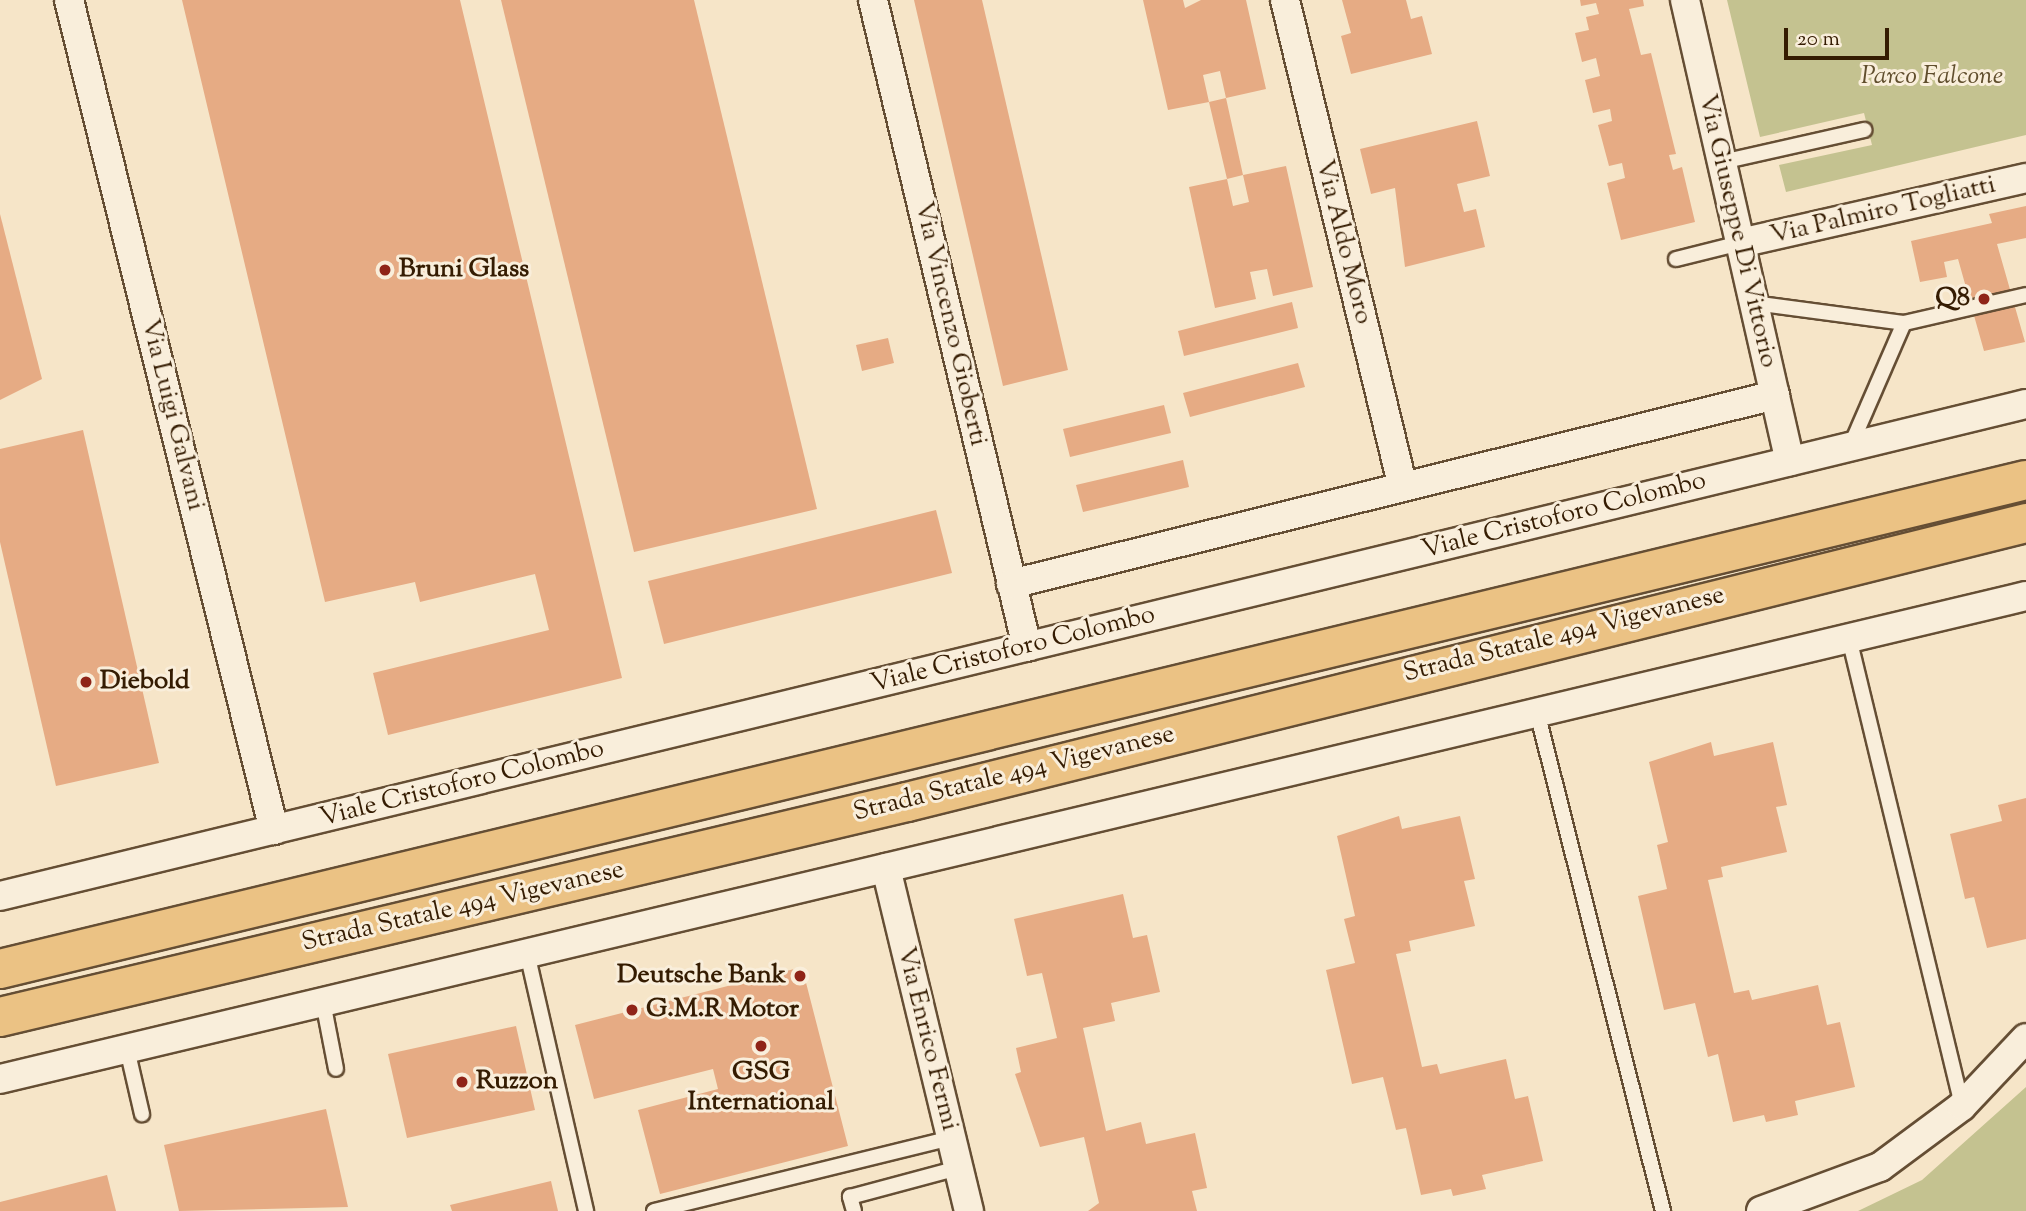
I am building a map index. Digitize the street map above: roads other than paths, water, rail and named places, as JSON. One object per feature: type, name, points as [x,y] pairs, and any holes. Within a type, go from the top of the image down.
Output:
[{"type":"main road","name":"Strada Statale 494 Vigevanese","points":[[0,969],[2026,480]]},
{"type":"main road","name":"Strada Statale 494 Vigevanese","points":[[0,1017],[907,802],[2018,527]]},
{"type":"street","name":"Via Luigi Galvani","points":[[69,0],[274,830]]},
{"type":"street","name":"Via Vincenzo Gioberti","points":[[873,0],[1027,647]]},
{"type":"street","name":"Via Aldo Moro","points":[[1285,0],[1402,485]]},
{"type":"street","name":"Via Giuseppe Di Vittorio","points":[[1685,0],[1790,461]]},
{"type":"street","name":"Via Palmiro Togliatti","points":[[1741,243],[2026,178]]},
{"type":"street","points":[[1011,584],[1402,485],[1775,395]]},
{"type":"street","name":"Viale Cristoforo Colombo","points":[[0,897],[2026,404]]},
{"type":"street","points":[[0,1079],[2026,596]]},
{"type":"street","name":"Via Enrico Fermi","points":[[886,867],[969,1211]]},
{"type":"street","points":[[1761,1211],[1880,1167],[1962,1106],[2026,1038]]},
{"type":"lane","points":[[1722,162],[1864,130]]},
{"type":"lane","points":[[1676,259],[1741,243]]},
{"type":"lane","points":[[1754,303],[1904,323],[2026,295]]},
{"type":"lane","points":[[1850,447],[1904,323]]},
{"type":"lane","points":[[1849,638],[1962,1106]]},
{"type":"lane","points":[[1537,712],[1663,1211]]},
{"type":"lane","points":[[527,953],[586,1211]]},
{"type":"lane","points":[[323,1002],[336,1069]]},
{"type":"lane","points":[[127,1049],[142,1114]]},
{"type":"lane","points":[[654,1211],[951,1138]]},
{"type":"lane","points":[[854,1211],[850,1197],[958,1168]]},
{"type":"place","name":"Bruni Glass","points":[[385,270]]},
{"type":"place","name":"Q8","points":[[1984,299]]},
{"type":"place","name":"Diebold","points":[[86,682]]},
{"type":"place","name":"Deutsche Bank","points":[[800,976]]},
{"type":"place","name":"G.M.R Motor","points":[[632,1010]]},
{"type":"place","name":"GSG International","points":[[761,1046]]},
{"type":"place","name":"Ruzzon","points":[[462,1082]]},
{"type":"park label","name":"Parco Falcone","points":[[1932,77]]}]
